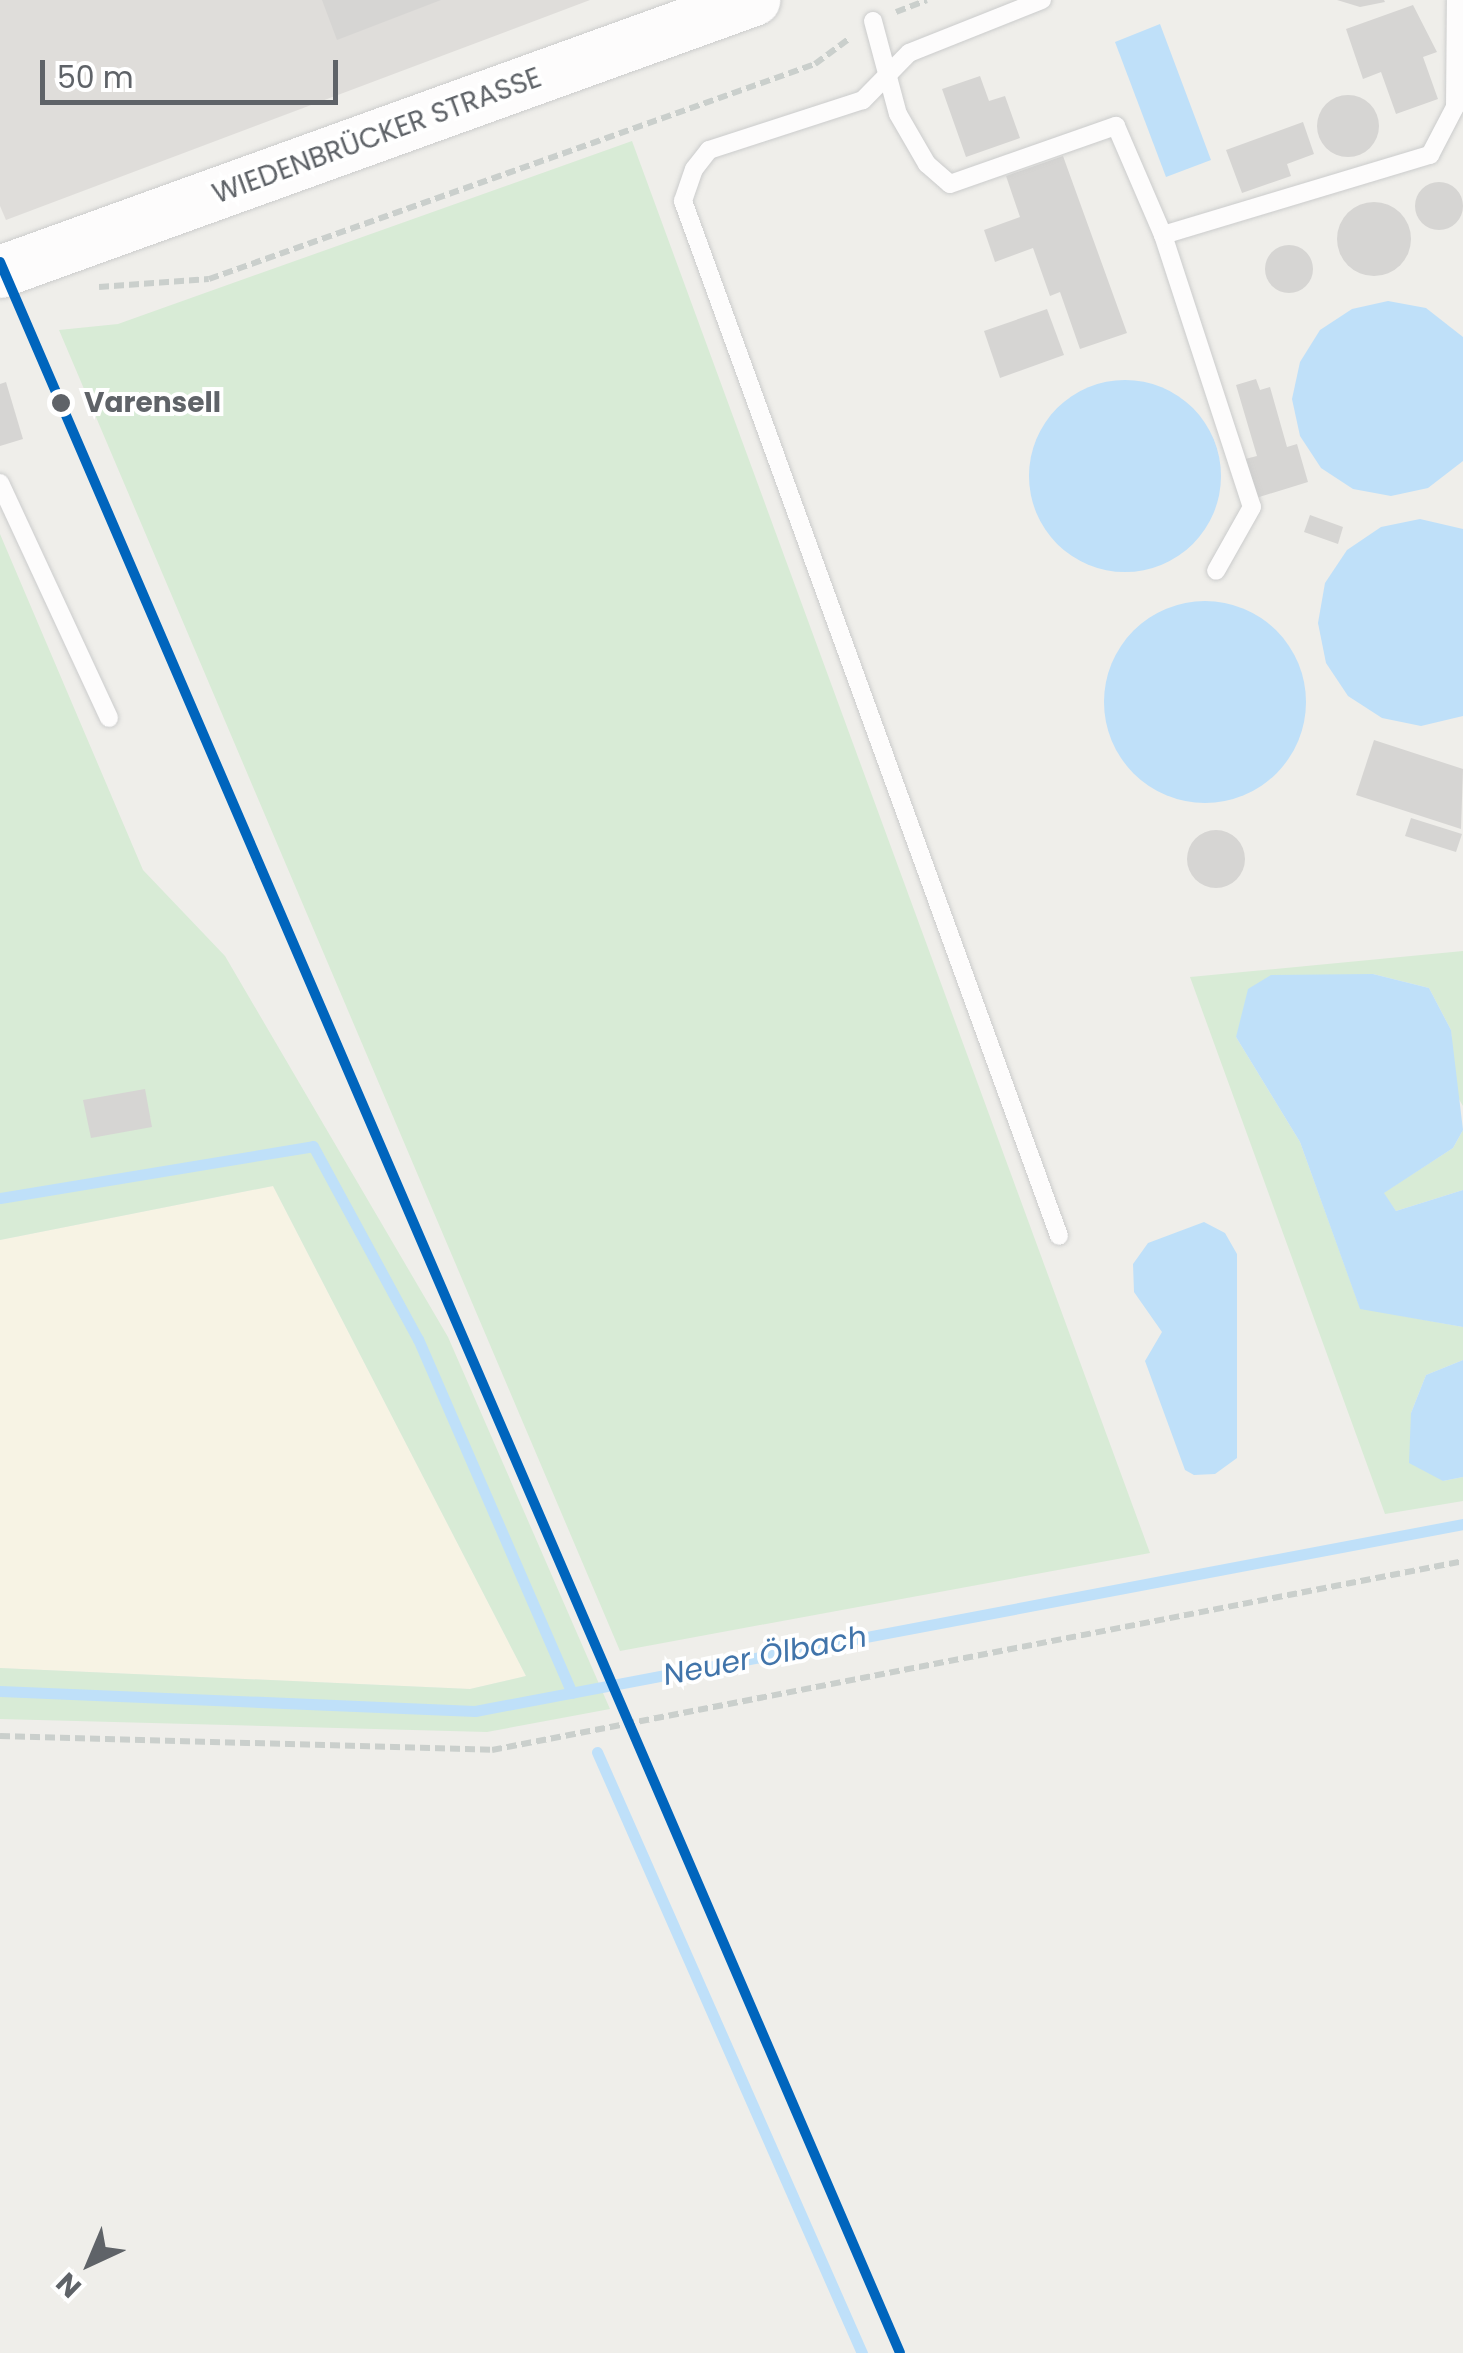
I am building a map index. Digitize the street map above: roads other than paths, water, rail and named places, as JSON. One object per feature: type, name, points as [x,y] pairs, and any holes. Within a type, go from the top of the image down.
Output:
[{"type":"main road","name":"WIEDENBRÜCKER STRASSE","points":[[0,272],[754,0]]},
{"type":"lane","points":[[1042,0],[910,52],[862,100],[709,150],[694,168],[683,201],[1059,1236]]},
{"type":"lane","points":[[1163,235],[1430,155],[1456,108],[1456,0]]},
{"type":"lane","points":[[873,21],[898,114],[927,164],[950,184],[1116,126],[1163,235],[1252,507],[1216,571]]},
{"type":"lane","points":[[0,483],[108,718]]},
{"type":"water","points":[[1160,24],[1211,160],[1166,177],[1115,42]]},
{"type":"water","points":[[1388,301],[1426,308],[1463,337],[1463,461],[1428,488],[1391,496],[1353,489],[1321,468],[1300,436],[1292,399],[1300,362],[1320,330],[1352,309]]},
{"type":"water","points":[[1125,380],[1162,387],[1193,408],[1214,439],[1221,476],[1214,513],[1193,544],[1162,565],[1125,572],[1088,565],[1057,544],[1036,513],[1029,476],[1036,439],[1057,408],[1088,387]]},
{"type":"water","points":[[1420,519],[1463,529],[1463,716],[1421,726],[1382,718],[1348,696],[1326,663],[1318,623],[1325,583],[1347,550],[1381,527]]},
{"type":"water","points":[[1205,601],[1244,608],[1277,630],[1299,663],[1306,702],[1299,741],[1277,774],[1244,796],[1205,803],[1166,796],[1133,774],[1111,741],[1104,702],[1111,663],[1133,630],[1166,608]]},
{"type":"water","points":[[1373,974],[1429,988],[1451,1030],[1463,1130],[1453,1148],[1384,1193],[1396,1211],[1463,1190],[1463,1327],[1360,1309],[1300,1142],[1236,1037],[1248,989],[1271,975]]},
{"type":"water","points":[[1204,1222],[1225,1233],[1237,1254],[1237,1458],[1215,1474],[1194,1475],[1185,1470],[1145,1361],[1162,1332],[1134,1292],[1133,1264],[1148,1243]]},
{"type":"water","points":[[1463,1360],[1463,1477],[1443,1481],[1409,1463],[1411,1413],[1426,1375]]},
{"type":"waterway","points":[[0,1198],[313,1146],[418,1339],[572,1693]]},
{"type":"waterway","name":"Neuer Ölbach","points":[[0,1691],[475,1711],[1463,1524]]},
{"type":"waterway","points":[[597,1752],[862,2353]]},
{"type":"place","name":"Varensell","points":[[61,403]]}]
